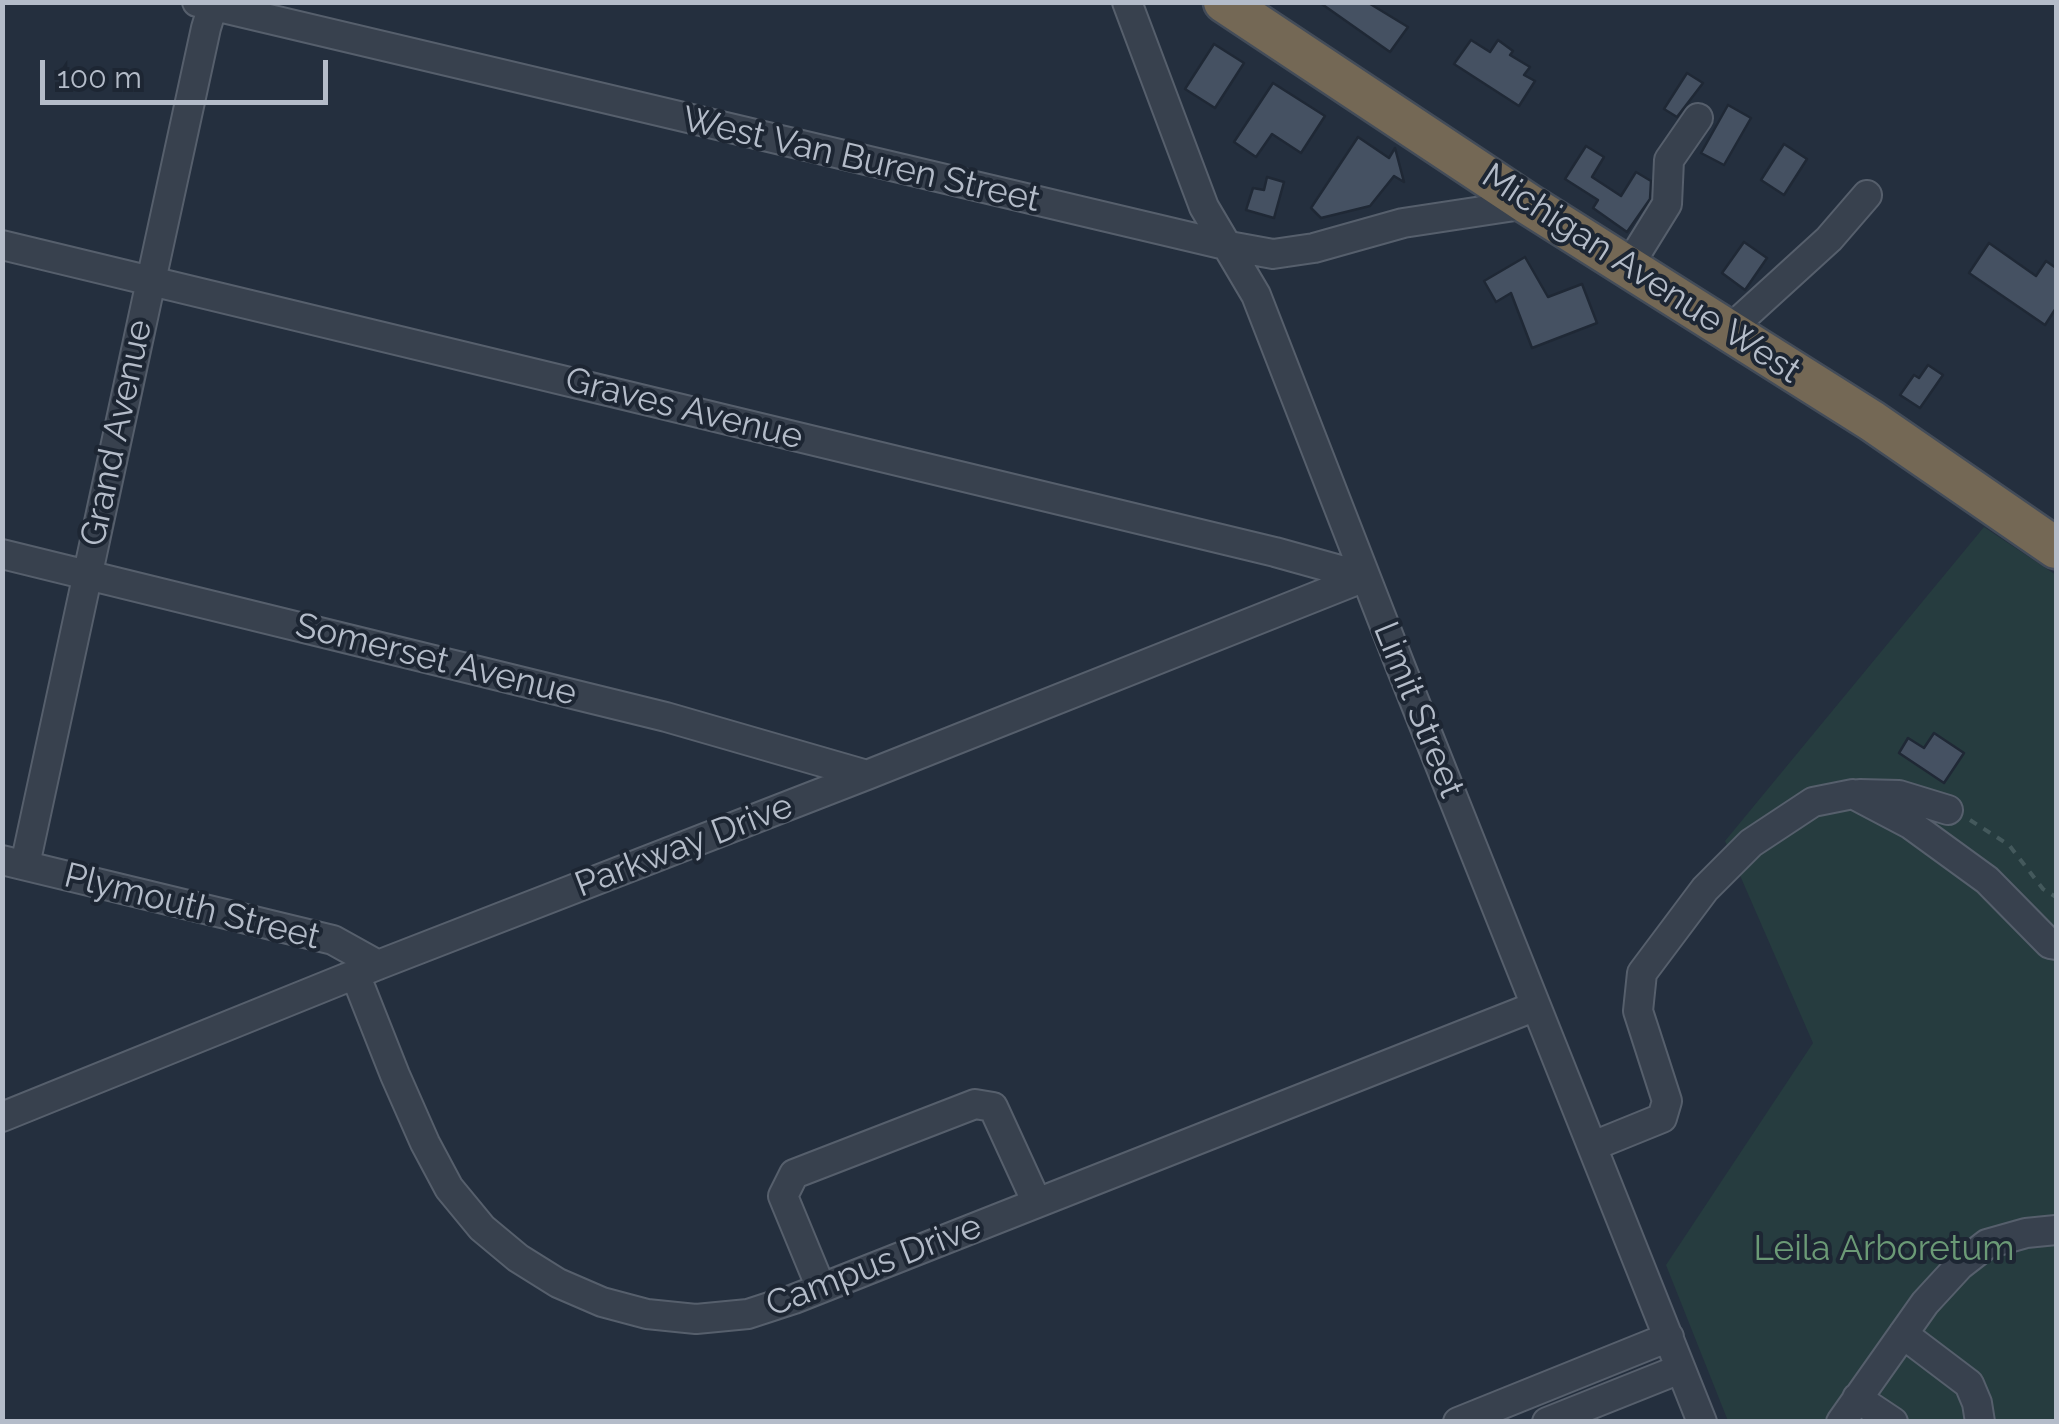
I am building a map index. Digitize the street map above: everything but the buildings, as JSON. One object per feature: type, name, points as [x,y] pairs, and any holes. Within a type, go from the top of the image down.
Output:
[{"type":"highway","name":"Michigan Avenue West","points":[[1224,2],[1528,204],[1872,422],[2056,548]]},
{"type":"street","name":"Limit Street","points":[[1128,2],[1204,207],[1256,294],[1702,1422]]},
{"type":"street","name":"West Van Buren Street","points":[[208,4],[1274,254],[1314,248],[1403,223],[1528,204]]},
{"type":"street","name":"Grand Avenue","points":[[14,863],[87,574],[208,4]]},
{"type":"street","points":[[1628,267],[1667,204],[1669,160],[1698,118]]},
{"type":"street","points":[[1728,331],[1829,239],[1867,195]]},
{"type":"street","name":"Graves Avenue","points":[[2,246],[1275,552],[1365,577]]},
{"type":"street","name":"Somerset Avenue","points":[[2,554],[666,717],[867,775]]},
{"type":"street","name":"Parkway Drive","points":[[2,1117],[366,969],[1365,577]]},
{"type":"street","points":[[1853,794],[1910,824],[1987,880],[2050,944],[2056,945]]},
{"type":"street","points":[[1592,1146],[1662,1118],[1667,1102],[1638,1011],[1642,973],[1706,889],[1752,842],[1813,802],[1853,794],[1899,795],[1948,810]]},
{"type":"street","name":"Plymouth Street","points":[[14,863],[333,940],[366,969]]},
{"type":"street","name":"Campus Drive","points":[[366,969],[410,1109],[449,1188],[482,1228],[518,1258],[558,1283],[602,1302],[647,1314],[696,1319],[748,1314],[821,1288],[1536,1006]]},
{"type":"street","points":[[821,1288],[783,1196],[794,1174],[974,1104],[993,1107],[1037,1203]]},
{"type":"street","points":[[1840,1422],[1925,1303],[1960,1265],[1987,1244],[2026,1233],[2056,1230]]},
{"type":"street","points":[[1902,1334],[1969,1384],[1980,1422]]},
{"type":"street","points":[[1458,1422],[1668,1337]]},
{"type":"street","points":[[1547,1422],[1680,1369]]},
{"type":"street","points":[[1857,1398],[1893,1422]]},
{"type":"path","points":[[1948,810],[2009,845],[2043,889],[2056,897]]},
{"type":"green space","name":"Leila Arboretum","points":[[1984,527],[2056,575],[2056,1421],[1728,1421],[1666,1265],[1813,1043],[1725,841]]}]
